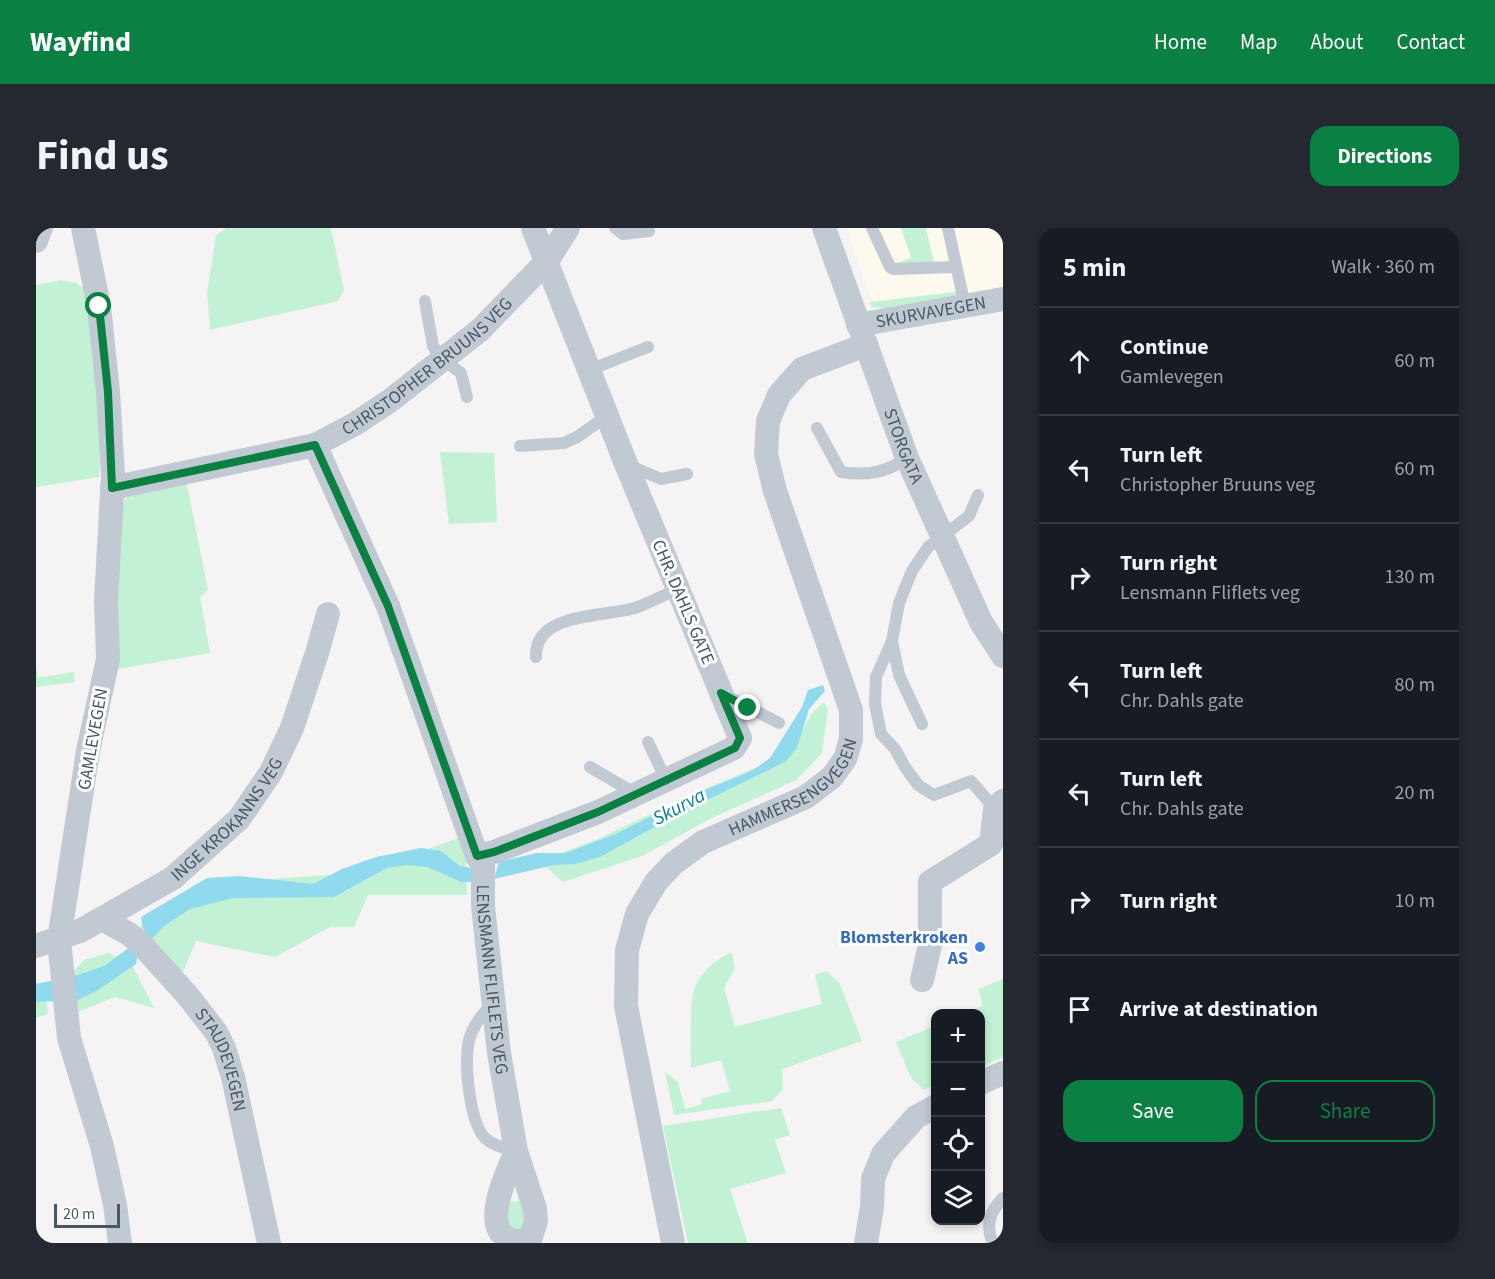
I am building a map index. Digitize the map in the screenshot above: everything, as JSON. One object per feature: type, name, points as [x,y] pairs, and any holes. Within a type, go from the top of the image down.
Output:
[{"type":"street","points":[[36,241],[40,228]]},
{"type":"street","name":"CHR. DAHLS GATE","points":[[482,868],[494,852],[588,816],[636,794],[735,748],[740,738],[626,464],[533,228]]},
{"type":"street","name":"CHRISTOPHER BRUUNS VEG","points":[[112,488],[315,445],[355,424],[391,400],[480,330],[547,261],[568,228]]},
{"type":"street","name":"STORGATA","points":[[825,228],[906,458],[981,622],[1003,656]]},
{"type":"street","name":"GAMLEVEGEN","points":[[87,229],[105,348],[112,488],[106,601],[108,659],[88,751],[72,868],[59,939],[69,1038],[102,1146],[115,1205],[120,1243]]},
{"type":"street","name":"SKURVAVEGEN","points":[[861,335],[965,306],[1003,299]]},
{"type":"street","name":"HAMMERSENGVEGEN","points":[[673,1243],[626,1006],[627,950],[637,914],[656,882],[674,863],[703,842],[806,797],[832,777],[845,759],[851,739],[851,710],[775,491],[766,454],[768,421],[779,395],[802,369],[861,335]]},
{"type":"street","name":"LENSMANN FLIFLETS VEG","points":[[315,445],[388,606],[482,868],[483,906],[499,1053],[516,1150]]},
{"type":"street","name":"INGE KROKANNS VEG","points":[[36,946],[59,939],[102,919],[173,878],[239,819],[271,772],[292,728],[328,614]]},
{"type":"street","points":[[922,980],[930,945],[930,882],[991,844],[999,805]]},
{"type":"street","name":"STAUDEVEGEN","points":[[102,919],[129,934],[143,946],[188,996],[216,1032],[224,1048],[233,1077],[269,1243]]},
{"type":"street","points":[[985,1081],[1003,1073]]},
{"type":"street","points":[[866,1243],[872,1207],[873,1179],[883,1154],[916,1117],[931,1109]]},
{"type":"lane","points":[[615,228],[622,234],[649,231]]},
{"type":"lane","points":[[872,228],[893,269],[956,267]]},
{"type":"lane","points":[[948,228],[965,306]]},
{"type":"lane","points":[[425,300],[433,346],[442,359],[461,373],[467,397]]},
{"type":"lane","points":[[589,370],[648,347]]},
{"type":"lane","points":[[520,446],[564,443],[578,437],[607,416]]},
{"type":"lane","points":[[817,428],[841,472],[862,475],[894,467],[906,458]]},
{"type":"lane","points":[[626,464],[661,479],[687,474]]},
{"type":"lane","points":[[978,495],[969,516],[928,547],[912,571],[898,603],[892,641],[876,677],[876,704],[880,734],[895,749],[918,785],[934,795],[971,781],[999,805]]},
{"type":"lane","points":[[536,657],[538,639],[546,631],[570,620],[634,608],[678,590]]},
{"type":"lane","points":[[892,641],[898,675],[922,724]]},
{"type":"lane","points":[[721,693],[779,723]]},
{"type":"lane","points":[[648,742],[666,780]]},
{"type":"lane","points":[[590,767],[636,794]]},
{"type":"lane","points":[[494,1001],[476,1022],[469,1040],[467,1061],[471,1100],[484,1137],[495,1145],[516,1150]]},
{"type":"lane","points":[[993,1243],[988,1223],[994,1207],[1003,1198]]},
{"type":"shaded area","points":[[847,228],[1003,228],[1003,287],[934,300],[875,304],[865,284]]},
{"type":"green space","points":[[227,228],[331,228],[344,290],[338,301],[210,330],[207,293],[216,235]]},
{"type":"green space","points":[[901,228],[926,228],[934,263],[895,264],[911,258]]},
{"type":"green space","points":[[61,280],[76,283],[86,290],[101,435],[99,477],[36,487],[36,285]]},
{"type":"green space","points":[[962,291],[960,297],[887,308],[871,307],[870,302]]},
{"type":"green space","points":[[440,452],[494,453],[497,522],[449,524]]},
{"type":"green space","points":[[186,479],[208,590],[200,597],[210,653],[118,669],[115,621],[122,504],[133,489]]},
{"type":"green space","points":[[36,665],[38,678],[74,672],[75,682],[36,687]]},
{"type":"green space","points":[[824,702],[828,709],[822,753],[796,780],[712,818],[642,856],[563,882],[540,861],[598,839],[690,795],[789,754],[812,713]]},
{"type":"green space","points":[[459,838],[466,851],[467,895],[368,895],[354,927],[330,927],[275,957],[196,941],[182,974],[136,931],[141,925],[184,898],[227,882],[357,873]]},
{"type":"green space","points":[[109,953],[132,965],[154,1008],[115,997],[75,1013],[69,976],[84,960]]},
{"type":"green space","points":[[732,953],[735,968],[724,988],[735,1027],[822,1004],[815,975],[826,971],[840,984],[862,1041],[782,1069],[783,1089],[772,1101],[674,1115],[665,1072],[678,1082],[685,1109],[702,1104],[701,1099],[730,1091],[721,1060],[691,1068],[691,1026],[693,994],[698,981],[715,962]]},
{"type":"green space","points":[[1003,979],[1003,1057],[985,1065],[985,1009],[974,1009],[982,1006],[979,989]]},
{"type":"green space","points":[[36,982],[45,985],[48,1014],[36,1018]]},
{"type":"green space","points":[[931,1028],[931,1087],[924,1090],[911,1078],[896,1042]]},
{"type":"green space","points":[[781,1108],[790,1135],[775,1140],[786,1173],[730,1189],[748,1243],[688,1243],[663,1126]]},
{"type":"green space","points":[[520,1201],[526,1215],[522,1228],[513,1231],[505,1222],[509,1202]]},
{"type":"water","name":"Skurva","points":[[823,685],[825,691],[809,709],[797,748],[785,762],[680,813],[600,857],[494,879],[499,862],[537,853],[566,853],[618,833],[688,797],[752,771],[770,758],[802,707],[808,690]]},
{"type":"water","points":[[421,848],[441,851],[460,866],[472,868],[475,882],[461,882],[428,867],[407,865],[387,868],[334,897],[233,898],[190,909],[164,926],[149,942],[145,938],[141,917],[207,878],[239,876],[313,884],[342,869],[376,857]]},
{"type":"water","points":[[130,947],[138,953],[136,964],[98,990],[78,1000],[36,1002],[36,984],[78,975],[104,966]]},
{"type":"place","name":"Blomsterkroken AS","points":[[980,947]]},
{"type":"route","points":[[99,306],[105,348],[112,488],[315,445],[388,606],[477,856],[494,852],[598,812],[735,748],[740,738],[721,693],[748,708]]}]
